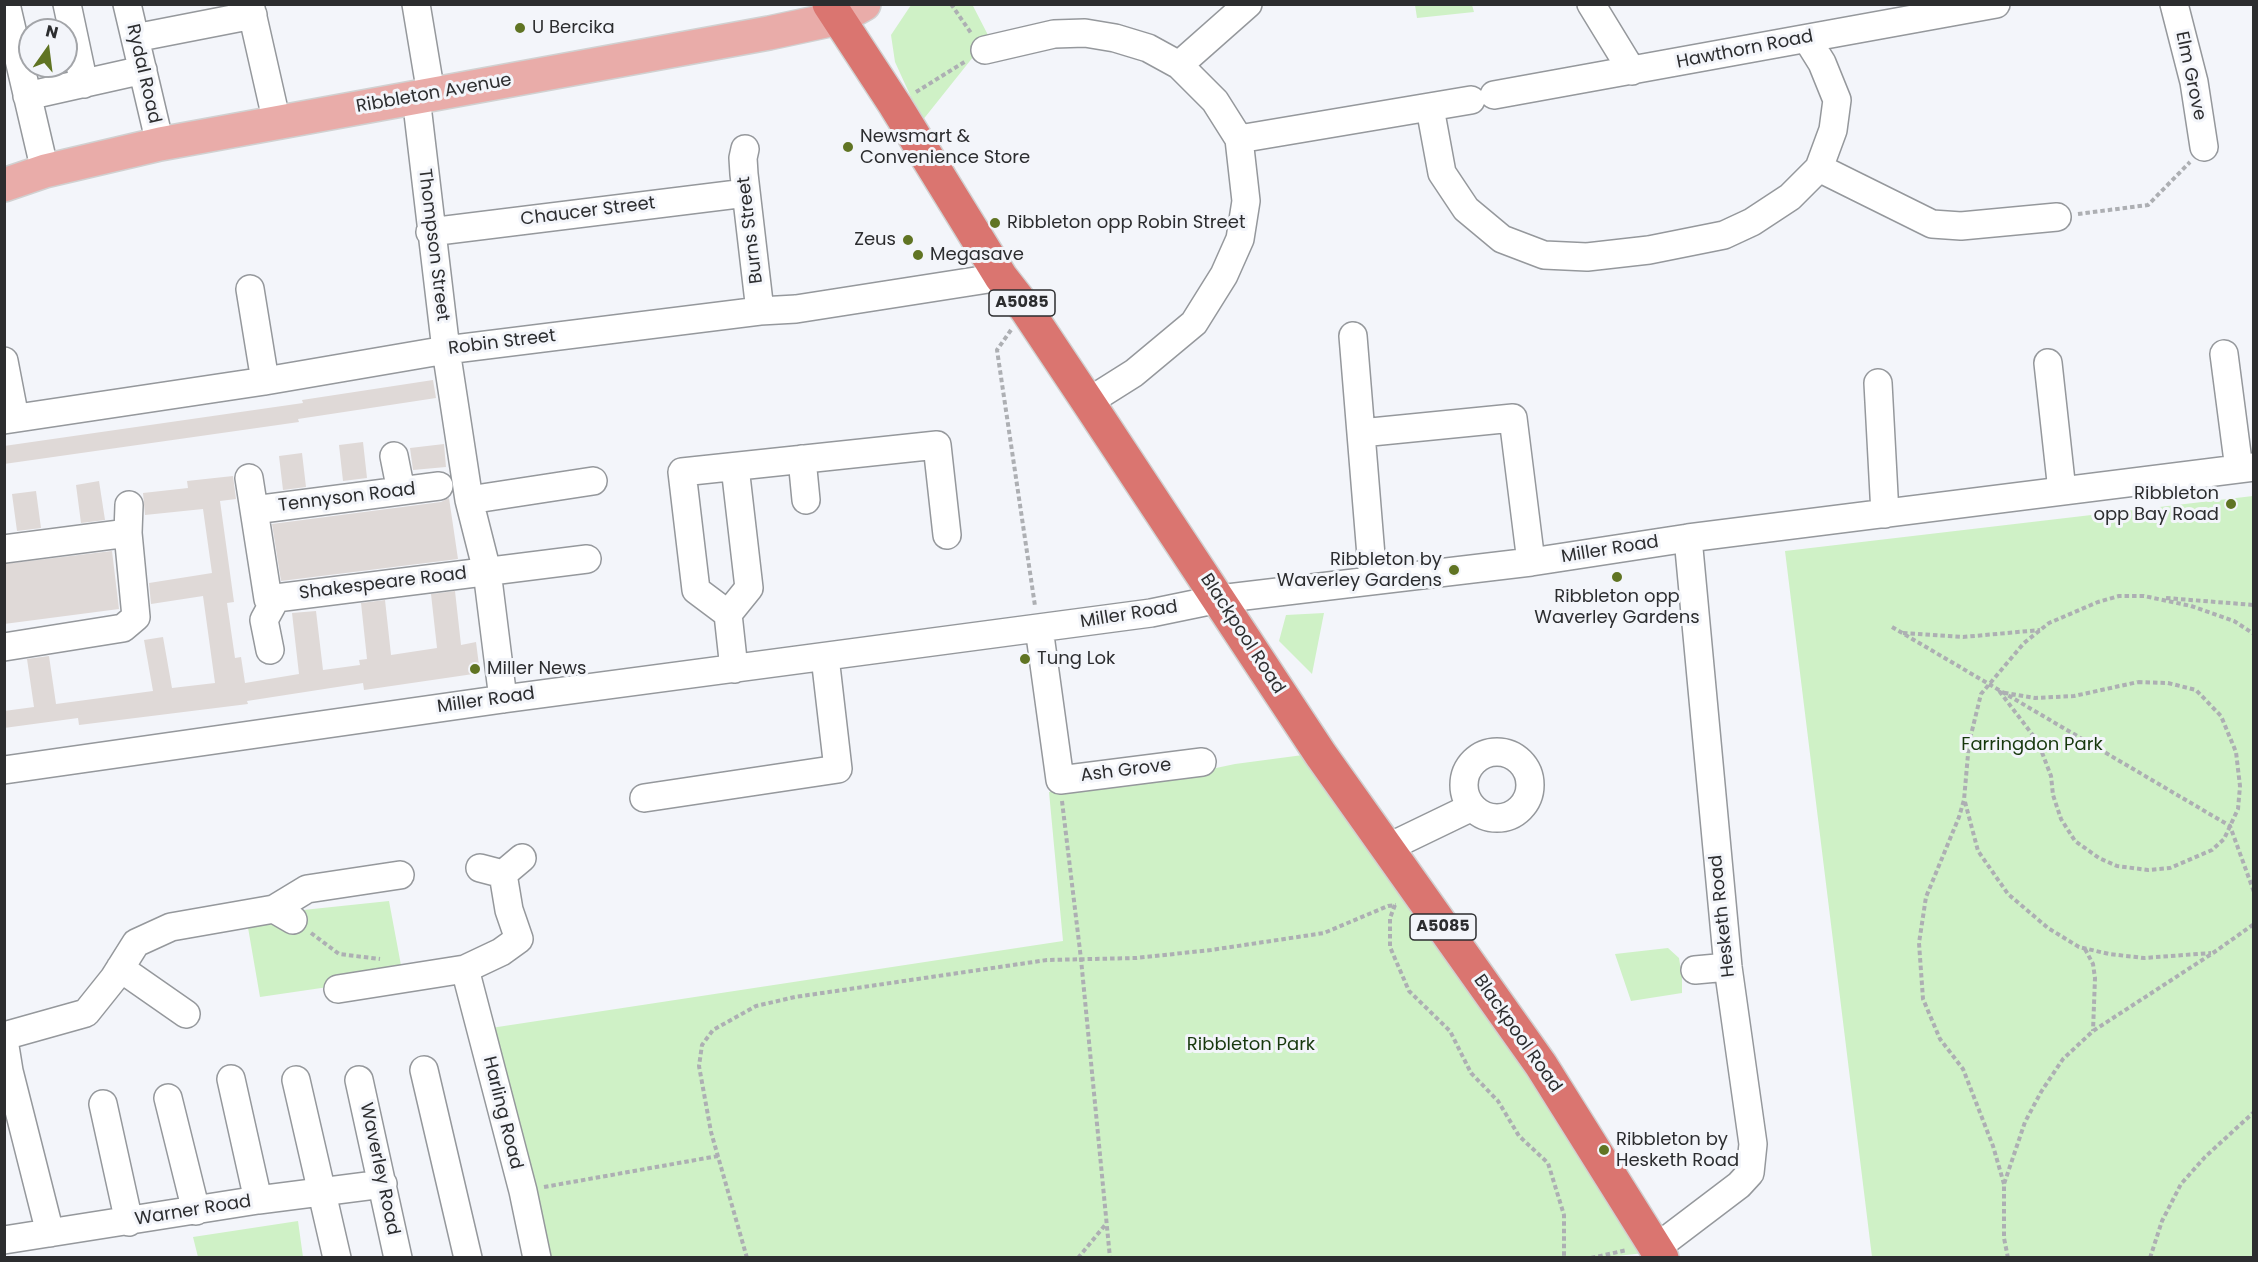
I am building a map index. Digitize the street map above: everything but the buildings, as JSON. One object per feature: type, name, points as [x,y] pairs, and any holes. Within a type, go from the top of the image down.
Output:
[{"type":"highway","name":"Blackpool Road","points":[[844,9],[895,105],[1001,277],[1026,309],[1220,599],[1321,755],[1540,1065],[1650,1252]]},
{"type":"main road","name":"Ribbleton Avenue","points":[[4,184],[45,171],[160,144],[758,36],[844,9]]},
{"type":"street","points":[[6,4],[45,171]]},
{"type":"street","points":[[67,4],[84,84]]},
{"type":"street","name":"Rydal Road","points":[[127,4],[160,144]]},
{"type":"street","name":"Thompson Street","points":[[416,4],[430,232],[469,500],[487,571],[502,699]]},
{"type":"street","points":[[1179,65],[1248,4]]},
{"type":"street","points":[[1591,4],[1632,71]]},
{"type":"street","name":"Hawthorn Road","points":[[1239,139],[1430,108],[1996,4]]},
{"type":"street","name":"Elm Grove","points":[[2174,4],[2194,82],[2204,147]]},
{"type":"street","points":[[135,38],[192,15],[252,10],[276,123]]},
{"type":"street","points":[[985,50],[1054,34],[1085,33],[1115,38],[1148,48],[1179,65],[1215,101],[1239,139],[1246,201],[1240,239],[1224,275],[1194,323],[1134,373],[1088,402]]},
{"type":"street","points":[[1430,108],[1442,174],[1466,209],[1502,239],[1544,255],[1587,257],[1649,250],[1724,235],[1752,222],[1790,197],[1819,168],[1833,129],[1837,100],[1822,63],[1807,39]]},
{"type":"street","points":[[27,96],[142,70]]},
{"type":"street","name":"Burns Street","points":[[745,149],[743,158],[746,193],[760,311]]},
{"type":"street","points":[[1819,168],[1932,224],[1961,226],[2057,217]]},
{"type":"street","name":"Chaucer Street","points":[[430,232],[746,193]]},
{"type":"street","name":"Robin Street","points":[[10,419],[265,381],[446,350],[760,311],[818,306],[1001,277]]},
{"type":"street","points":[[250,289],[265,381]]},
{"type":"street","points":[[1353,336],[1373,580]]},
{"type":"street","points":[[2224,354],[2246,468]]},
{"type":"street","points":[[4,361],[10,419]]},
{"type":"street","points":[[2049,363],[2062,491]]},
{"type":"street","points":[[1878,383],[1885,514]]},
{"type":"street","points":[[1361,433],[1513,418],[1531,562]]},
{"type":"street","points":[[728,614],[696,590],[682,472],[937,445],[947,535]]},
{"type":"street","points":[[394,456],[401,491]]},
{"type":"street","points":[[802,459],[806,500]]},
{"type":"street","points":[[734,669],[728,614],[748,588],[735,467]]},
{"type":"street","name":"Miller Road","points":[[4,770],[502,699],[1151,613],[1220,599],[1531,562],[1688,538],[2246,468]]},
{"type":"street","points":[[249,478],[254,510]]},
{"type":"street","points":[[469,500],[593,480]]},
{"type":"street","name":"Tennyson Road","points":[[254,510],[439,486]]},
{"type":"street","points":[[4,647],[123,628],[136,617],[128,533],[129,505]]},
{"type":"street","name":"Shakespeare Road","points":[[254,510],[268,599],[587,559]]},
{"type":"street","points":[[4,549],[128,533]]},
{"type":"street","name":"Hesketh Road","points":[[1650,1252],[1739,1185],[1750,1173],[1753,1144],[1728,967],[1688,538]]},
{"type":"street","points":[[270,650],[264,620],[276,598]]},
{"type":"street","name":"Ash Grove","points":[[1039,628],[1060,780],[1202,762]]},
{"type":"street","points":[[644,798],[838,769],[825,657]]},
{"type":"street","points":[[1387,848],[1472,807]]},
{"type":"street","points":[[338,989],[475,964],[501,952],[519,939],[528,940],[509,910],[502,867]]},
{"type":"street","points":[[50,1233],[9,1071],[4,1038],[86,1013],[136,943],[171,927],[284,915],[307,889],[400,875]]},
{"type":"street","name":"Harling Road","points":[[475,964],[537,1257]]},
{"type":"street","points":[[1695,970],[1728,967]]},
{"type":"street","points":[[120,968],[186,1014]]},
{"type":"street","points":[[424,1070],[468,1257]]},
{"type":"street","points":[[231,1079],[258,1200]]},
{"type":"street","points":[[296,1080],[337,1257]]},
{"type":"street","name":"Waverley Road","points":[[359,1080],[398,1257]]},
{"type":"street","points":[[168,1098],[196,1211]]},
{"type":"street","points":[[103,1104],[129,1222]]},
{"type":"street","name":"Warner Road","points":[[4,1240],[258,1200],[383,1184]]},
{"type":"path","points":[[895,105],[985,50],[951,4]]},
{"type":"path","points":[[2057,217],[2148,205],[2204,147]]},
{"type":"path","points":[[1026,309],[997,350],[1039,628]]},
{"type":"path","points":[[2007,1257],[2004,1238],[2004,1184],[1993,1146],[1963,1069],[1940,1039],[1923,999],[1919,943],[1926,897],[1965,798],[1969,743],[1981,694],[1987,684],[2024,643],[2040,630],[2049,623],[2098,602],[2119,596],[2144,596],[2253,605]]},
{"type":"path","points":[[2144,596],[2191,606],[2234,621],[2253,634]]},
{"type":"path","points":[[1892,627],[2230,826],[2253,892]]},
{"type":"path","points":[[1902,633],[1963,637],[2040,630]]},
{"type":"path","points":[[2138,682],[2169,683],[2196,690],[2221,717],[2236,752],[2240,786],[2238,809],[2224,839],[2212,850],[2170,868],[2132,869],[2099,858],[2075,841],[2061,819],[2051,776],[2038,742],[2000,692],[2034,698],[2074,696],[2138,682]]},
{"type":"path","points":[[1060,780],[1081,959],[1110,1257]]},
{"type":"path","points":[[1965,798],[1978,851],[2008,894],[2048,928],[2085,948],[2109,954],[2144,958],[2212,953]]},
{"type":"path","points":[[747,1257],[711,1132],[699,1066],[702,1045],[713,1030],[756,1006],[806,995],[1047,960],[1136,958],[1211,950],[1324,933],[1403,903]]},
{"type":"path","points":[[1395,905],[1390,918],[1390,946],[1409,992],[1450,1031],[1471,1073],[1498,1101],[1519,1136],[1548,1163],[1564,1215],[1564,1257]]},
{"type":"path","points":[[284,915],[339,954],[376,958],[413,975]]},
{"type":"path","points":[[2004,1184],[2025,1122],[2063,1059],[2093,1031],[2253,924]]},
{"type":"path","points":[[2085,948],[2093,964],[2095,978],[2093,1031]]},
{"type":"path","points":[[2150,1257],[2162,1221],[2181,1184],[2205,1156],[2253,1112]]},
{"type":"path","points":[[523,1191],[718,1156]]},
{"type":"path","points":[[1078,1257],[1107,1223]]},
{"type":"path","points":[[1591,1257],[1650,1252]]},
{"type":"green space","points":[[972,4],[989,37],[922,121],[895,62],[891,35],[911,5]]},
{"type":"green space","points":[[1415,5],[1472,5],[1474,12],[1417,18]]},
{"type":"green space","name":"Farringdon Park","points":[[2253,496],[2253,1257],[1872,1257],[1785,551]]},
{"type":"green space","points":[[1324,613],[1312,674],[1279,641],[1286,615]]},
{"type":"green space","name":"Ribbleton Park","points":[[1303,755],[1611,1192],[1645,1253],[1597,1258],[543,1257],[491,1028],[1063,941],[1049,792],[1164,779],[1235,764]]},
{"type":"green space","points":[[389,901],[403,976],[260,997],[246,916]]},
{"type":"green space","points":[[1668,948],[1679,958],[1682,993],[1631,1001],[1615,954]]},
{"type":"green space","points":[[298,1221],[303,1257],[198,1257],[193,1237]]},
{"type":"place","name":"U Bercika","points":[[520,28]]},
{"type":"place","name":"Newsmart & Convenience Store","points":[[848,147]]},
{"type":"place","name":"Ribbleton opp Robin Street","points":[[995,223]]},
{"type":"place","name":"Zeus","points":[[908,240]]},
{"type":"place","name":"Megasave","points":[[918,255]]},
{"type":"place","name":"Ribbleton opp Bay Road","points":[[2231,504]]},
{"type":"place","name":"Ribbleton by Waverley Gardens","points":[[1454,570]]},
{"type":"place","name":"Ribbleton opp Waverley Gardens","points":[[1617,577]]},
{"type":"place","name":"Tung Lok","points":[[1025,659]]},
{"type":"place","name":"Miller News","points":[[475,669]]},
{"type":"place","name":"Ribbleton by Hesketh Road","points":[[1604,1150]]}]
